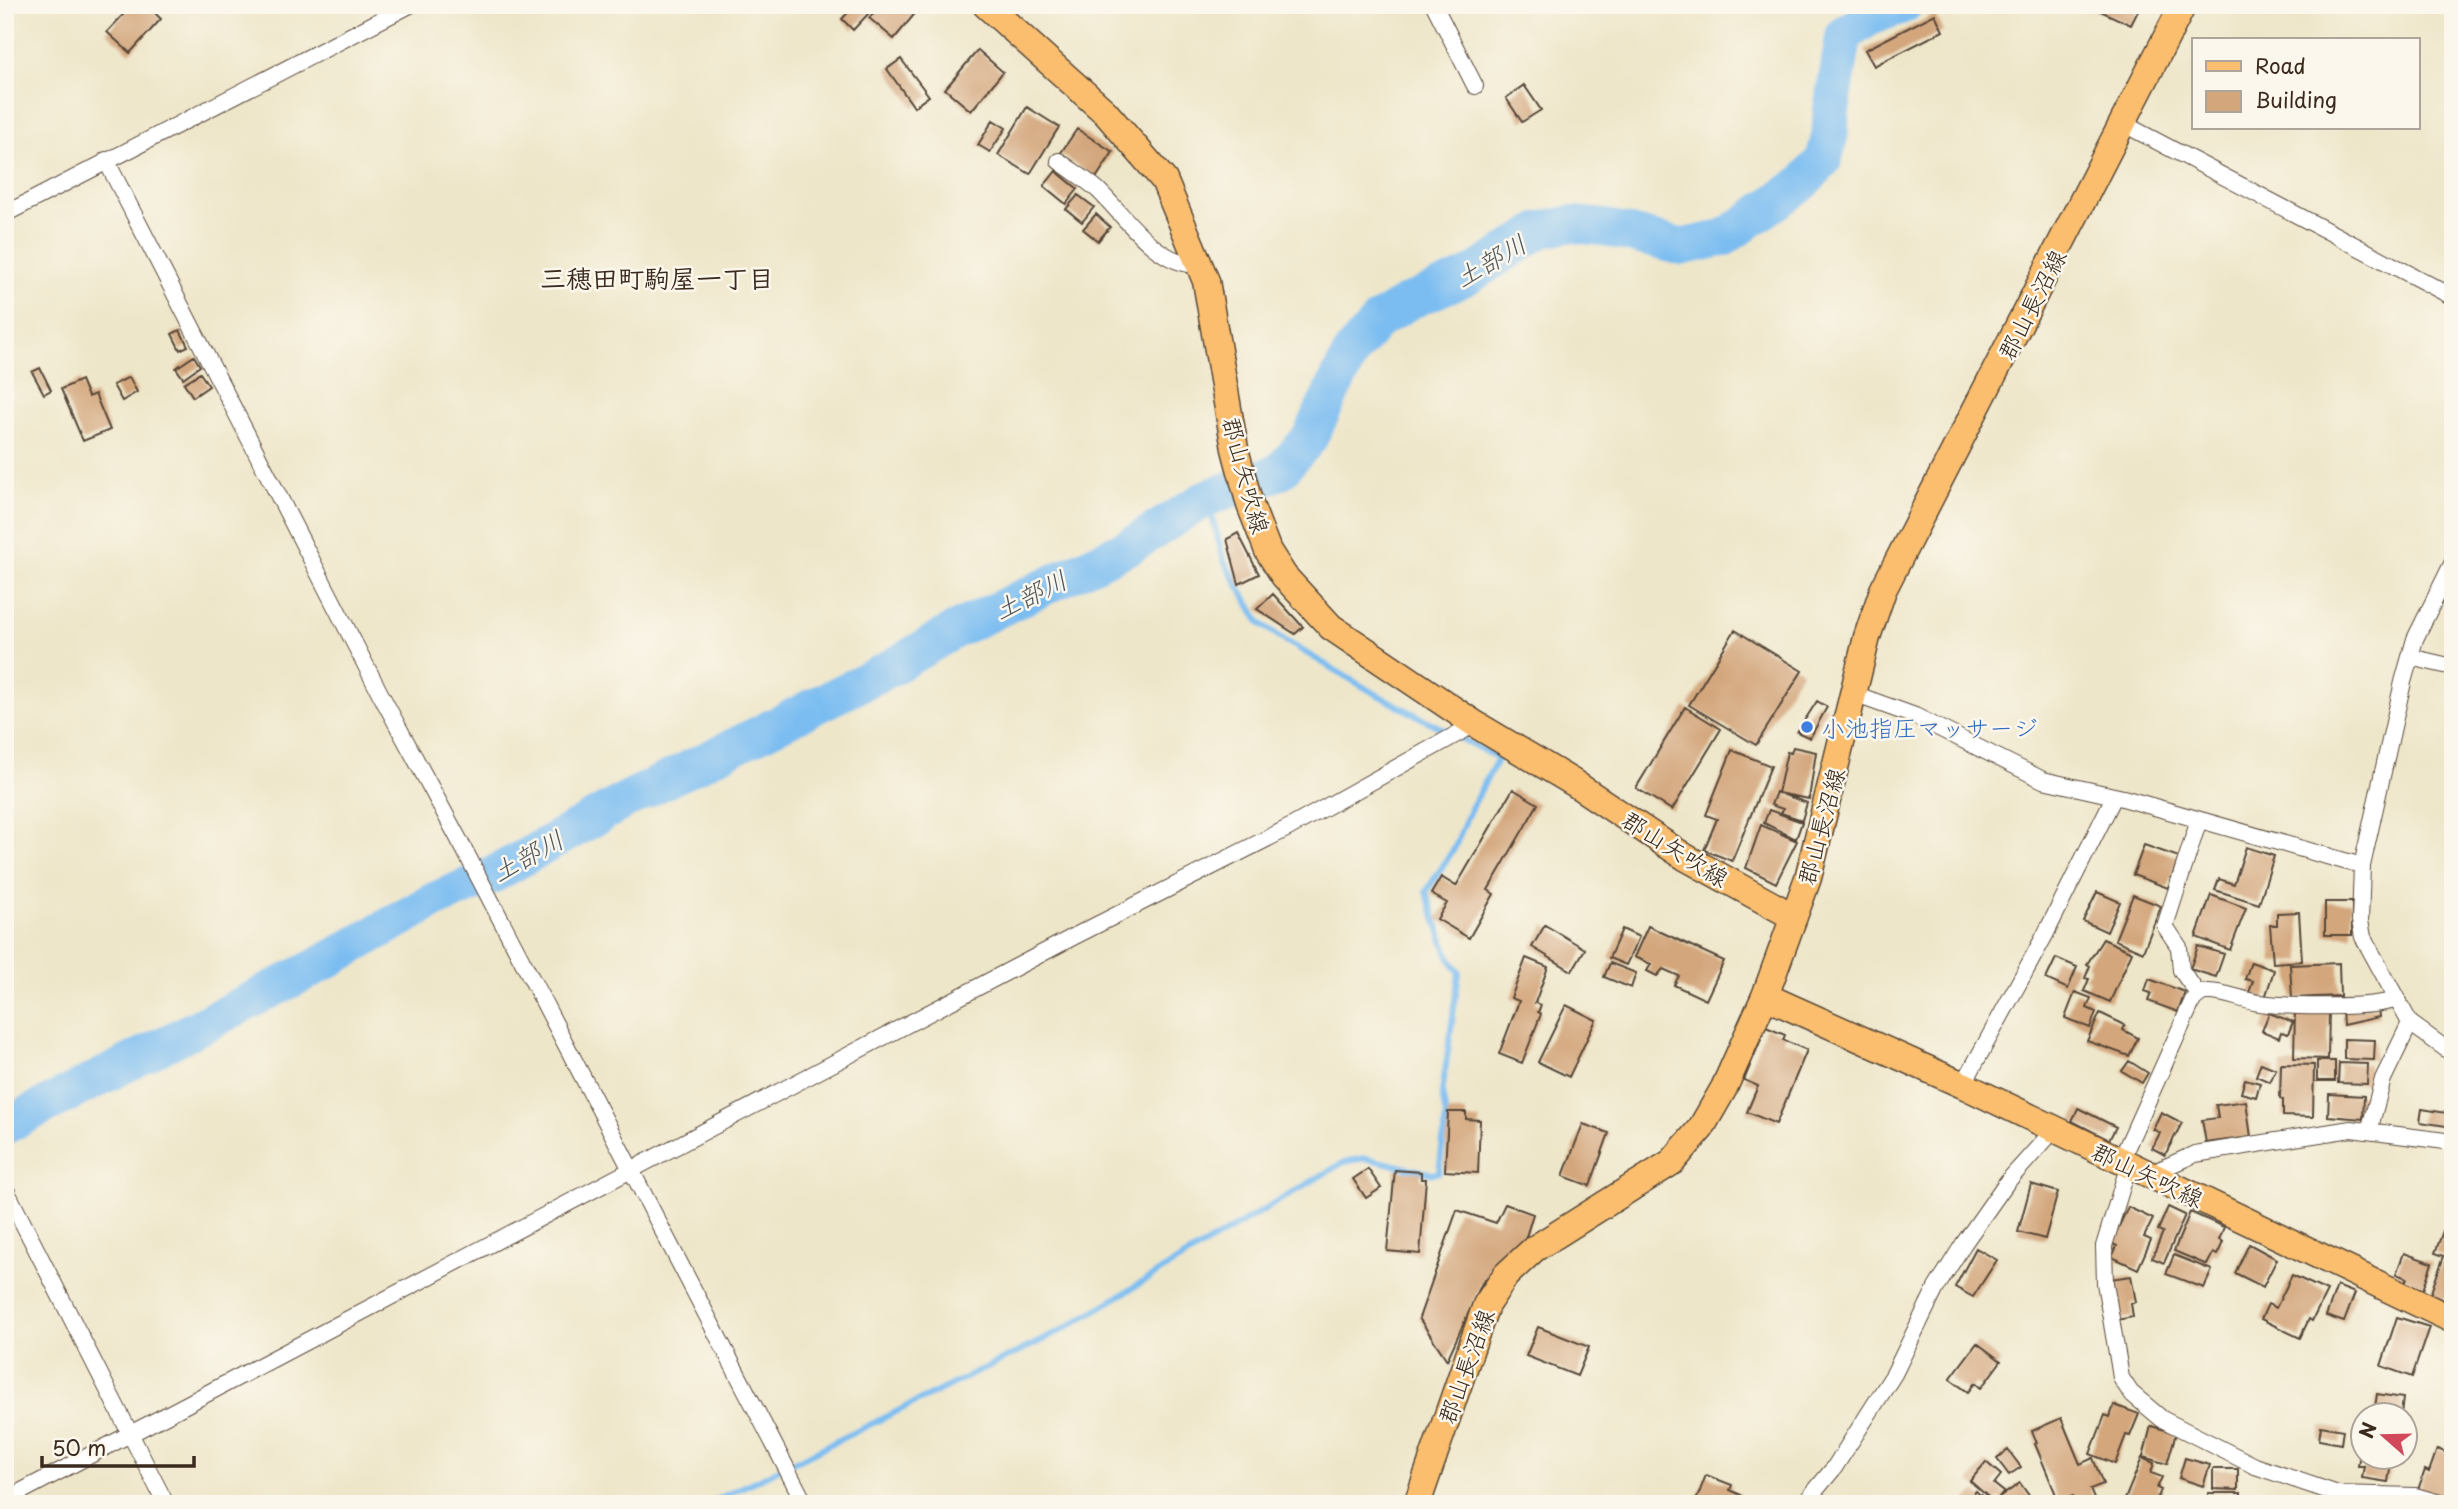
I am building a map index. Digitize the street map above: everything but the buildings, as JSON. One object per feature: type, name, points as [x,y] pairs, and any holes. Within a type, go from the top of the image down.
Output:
[{"type":"main road","name":"郡山矢吹線","points":[[986,5],[1105,112],[1164,180],[1206,281],[1235,449],[1250,505],[1268,551],[1284,576],[1331,627],[1475,724],[1574,783],[1685,857],[1794,917]]},
{"type":"main road","name":"郡山長沼線","points":[[1417,1504],[1478,1325],[1496,1287],[1514,1266],[1534,1249],[1658,1172],[1687,1147],[1724,1088],[1765,996],[1808,878],[1867,637],[1883,590],[2183,5]]},
{"type":"main road","name":"郡山矢吹線","points":[[1765,996],[2133,1166],[2453,1321]]},
{"type":"street","points":[[1434,5],[1475,86]]},
{"type":"street","points":[[5,214],[403,7]]},
{"type":"street","points":[[2124,124],[2453,297]]},
{"type":"street","points":[[106,160],[382,697],[805,1504]]},
{"type":"street","points":[[1059,161],[1096,188],[1152,245],[1179,262],[1199,265]]},
{"type":"street","points":[[2453,562],[2430,603],[2410,657],[2362,866],[2360,921],[2364,937],[2410,1023],[2453,1054]]},
{"type":"street","points":[[2410,657],[2453,667]]},
{"type":"street","points":[[1854,694],[1914,716],[2043,780],[2362,866]]},
{"type":"street","points":[[5,1500],[630,1170],[1290,827],[1475,724]]},
{"type":"street","points":[[1963,1086],[2045,935],[2114,797]]},
{"type":"street","points":[[2198,995],[2181,970],[2179,947],[2165,926],[2199,820]]},
{"type":"street","points":[[2397,999],[2377,1003],[2284,1005],[2263,1004],[2209,992],[2198,995],[2193,1000],[2106,1235],[2104,1269],[2122,1378],[2132,1393],[2162,1419],[2255,1466],[2338,1494],[2415,1496],[2443,1504]]},
{"type":"street","points":[[2369,1130],[2383,1079],[2410,1023]]},
{"type":"street","points":[[2133,1166],[2276,1139],[2351,1129],[2453,1142]]},
{"type":"street","points":[[1804,1504],[1834,1468],[1894,1374],[1936,1289],[1964,1242],[2007,1182],[2053,1131]]},
{"type":"street","points":[[5,1188],[166,1504]]},
{"type":"waterway","name":"土部川","points":[[5,1126],[314,968],[433,901],[489,877],[628,799],[887,670],[955,630],[1130,546],[1207,498],[1279,472],[1309,439],[1352,351],[1379,320],[1408,302],[1469,276],[1541,230],[1570,224],[1608,228],[1682,247],[1724,238],[1803,183],[1824,159],[1830,135],[1844,35],[1870,17],[1904,5]]},
{"type":"waterway","points":[[708,1504],[1059,1332],[1344,1162],[1365,1158],[1433,1174],[1439,1172],[1446,1117],[1442,1093],[1459,972],[1448,955],[1426,892],[1455,847],[1469,812],[1498,758],[1372,692],[1260,623],[1224,561],[1207,498]]},
{"type":"place","name":"小池指圧マッサージ","points":[[1807,727]]},
{"type":"district","name":"三穂田町駒屋一丁目","points":[[657,277]]}]
